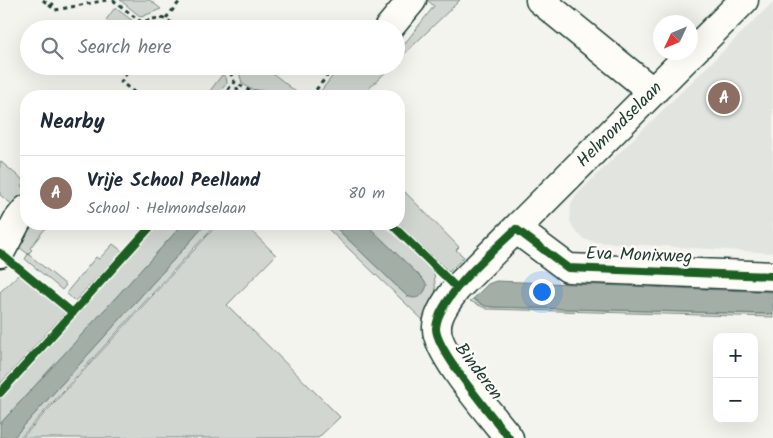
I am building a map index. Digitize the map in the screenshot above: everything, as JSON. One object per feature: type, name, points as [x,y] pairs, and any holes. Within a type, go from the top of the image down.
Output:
[{"type":"street","points":[[395,20],[412,0]]},
{"type":"street","name":"Helmondselaan","points":[[516,229],[744,0]]},
{"type":"street","points":[[548,2],[653,92]]},
{"type":"street","points":[[0,253],[14,213]]},
{"type":"street","name":"Eva Monixweg","points":[[516,229],[568,268],[773,276]]},
{"type":"street","name":"Binderen","points":[[509,438],[441,348],[436,328],[448,299],[456,288],[516,229]]},
{"type":"path","points":[[43,0],[55,10],[107,0]]},
{"type":"path","points":[[51,6],[56,0]]},
{"type":"path","points":[[113,0],[138,20]]},
{"type":"path","points":[[166,18],[181,0]]},
{"type":"path","points":[[149,20],[160,17],[168,20]]},
{"type":"path","points":[[125,75],[121,82],[131,90]]},
{"type":"path","points":[[231,75],[237,90]]},
{"type":"path","points":[[316,90],[328,75]]},
{"type":"path","points":[[228,90],[234,82]]},
{"type":"path","points":[[234,82],[248,90]]},
{"type":"shaded area","points":[[120,0],[150,0],[161,9],[141,17]]},
{"type":"shaded area","points":[[427,0],[460,0],[405,53],[405,43],[434,6]]},
{"type":"shaded area","points":[[773,2],[773,253],[595,242],[584,239],[575,231],[570,221],[571,203],[577,194]]},
{"type":"shaded area","points":[[114,9],[117,9],[131,20],[106,20]]},
{"type":"shaded area","points":[[222,75],[226,77],[227,83],[221,90],[211,90]]},
{"type":"shaded area","points":[[240,75],[275,75],[294,90],[257,90],[250,89],[242,83]]},
{"type":"shaded area","points":[[333,75],[383,75],[367,90],[322,90]]},
{"type":"shaded area","points":[[0,161],[20,178],[20,205],[17,208],[0,195]]},
{"type":"shaded area","points":[[405,192],[459,247],[456,250],[464,257],[449,272],[404,230]]},
{"type":"shaded area","points":[[26,230],[44,230],[30,248],[32,250],[28,254],[15,244]]},
{"type":"shaded area","points":[[154,230],[178,230],[0,424],[0,399]]},
{"type":"shaded area","points":[[178,230],[201,230],[13,438],[0,438],[0,424]]},
{"type":"shaded area","points":[[201,230],[211,230],[20,438],[13,438]]},
{"type":"shaded area","points":[[213,230],[250,230],[276,255],[227,305],[340,417],[318,438],[22,438]]},
{"type":"shaded area","points":[[329,230],[338,230],[407,296],[413,298],[424,292],[427,285],[372,230],[390,230],[434,272],[436,296],[422,339],[426,323]]},
{"type":"shaded area","points":[[338,230],[372,230],[427,285],[420,296],[414,298],[407,296]]},
{"type":"shaded area","points":[[113,244],[122,251],[75,301],[66,293],[96,257],[99,259]]},
{"type":"shaded area","points":[[28,254],[66,285],[62,290],[25,259]]},
{"type":"shaded area","points":[[19,274],[65,313],[0,384],[0,292]]},
{"type":"shaded area","points":[[496,281],[773,292],[773,314],[493,307],[485,306],[473,299],[488,284]]},
{"type":"shaded area","points":[[473,299],[485,306],[493,307],[773,314],[773,317],[487,309],[470,301]]},
{"type":"cycle path","points":[[509,438],[455,367],[438,338],[436,328],[439,316],[446,302],[456,289],[516,229],[568,268],[773,276]]},
{"type":"cycle path","points":[[0,393],[148,230]]},
{"type":"cycle path","points":[[397,230],[457,288]]},
{"type":"cycle path","points":[[0,253],[73,313]]},
{"type":"place","name":"Vrije School Peelland","points":[[724,98]]}]
